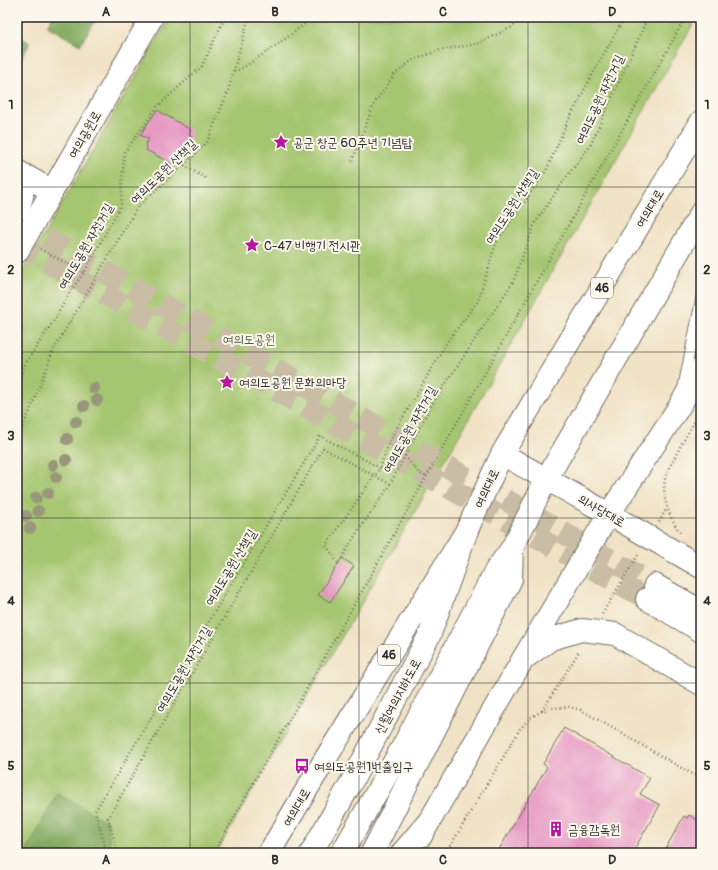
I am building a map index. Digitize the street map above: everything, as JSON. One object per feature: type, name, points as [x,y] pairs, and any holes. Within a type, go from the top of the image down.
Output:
[{"type":"main road","name":"여의공원로","points":[[20,246],[152,17]]},
{"type":"main road","name":"여의대로","points":[[269,853],[316,774],[467,530],[502,454],[701,122]]},
{"type":"main road","points":[[17,171],[52,191]]},
{"type":"main road","points":[[17,183],[21,188],[22,197],[17,210]]},
{"type":"main road","points":[[342,853],[402,748],[496,570],[512,548],[547,478],[701,213]]},
{"type":"main road","points":[[412,853],[523,659],[609,514],[679,407],[699,366]]},
{"type":"main road","name":"의사당대로","points":[[502,454],[547,478],[701,567]]},
{"type":"main road","name":"신월여의지하도로","points":[[311,853],[351,783],[430,634],[467,530]]},
{"type":"main road","points":[[372,853],[511,579],[512,548]]},
{"type":"main road","points":[[701,612],[651,592],[701,631]]},
{"type":"main road","points":[[523,659],[551,639],[582,630],[615,634],[701,684]]},
{"type":"main road","points":[[402,853],[430,820]]},
{"type":"lane","points":[[679,407],[701,298]]},
{"type":"path","name":"여의도공원 자전거길","points":[[17,388],[25,364],[71,290],[84,273],[121,205],[124,153],[157,107],[202,66],[225,17]]},
{"type":"path","name":"여의도공원 산책길","points":[[17,438],[29,413],[54,349],[138,206],[184,165],[207,142],[227,94],[249,17]]},
{"type":"path","points":[[234,71],[240,69],[301,28],[312,17]]},
{"type":"path","points":[[352,161],[374,104],[394,75],[411,61],[440,50],[477,44],[512,27],[523,17]]},
{"type":"path","name":"여의도공원 산책길","points":[[338,563],[326,545],[380,468],[390,440],[444,349],[478,301],[496,243],[546,171],[566,126],[624,17]]},
{"type":"path","name":"여의도공원 자전거길","points":[[118,853],[108,818],[323,448],[390,484],[406,456],[429,409],[513,282],[535,223],[590,146],[648,17]]},
{"type":"path","points":[[214,853],[686,17]]},
{"type":"path","points":[[184,165],[207,179]]},
{"type":"path","points":[[20,246],[84,273]]},
{"type":"path","points":[[685,537],[679,531],[667,508],[664,487],[667,472],[697,418]]},
{"type":"path","name":"여의도공원 산책길","points":[[107,853],[95,812],[320,436],[380,468]]},
{"type":"path","points":[[406,456],[419,473],[427,477]]},
{"type":"path","name":"여의도공원 자전거길","points":[[342,558],[356,534],[389,487]]},
{"type":"path","points":[[542,711],[667,508]]},
{"type":"path","points":[[446,853],[520,729],[530,718],[542,711],[552,708],[569,707],[581,710],[701,779]]},
{"type":"green space","points":[[52,17],[97,17],[80,45],[47,26]]},
{"type":"green space","name":"여의도공원","points":[[170,17],[697,17],[452,448],[216,853],[17,853],[17,281]]},
{"type":"green space","points":[[17,35],[30,43],[17,66]]},
{"type":"green space","points":[[57,793],[107,822],[111,853],[25,853]]},
{"type":"building","points":[[157,110],[191,130],[189,134],[192,136],[176,166],[146,150],[147,148],[145,145],[149,139],[140,135]]},
{"type":"building","points":[[342,558],[354,566],[330,602],[318,595]]},
{"type":"building","points":[[564,728],[650,778],[640,794],[660,805],[632,853],[497,853],[547,767],[543,764]]},
{"type":"building","points":[[689,815],[701,822],[701,853],[663,853],[684,816],[687,818]]},
{"type":"tunnel","points":[[17,222],[655,585]]},
{"type":"tunnel","points":[[17,245],[647,599]]},
{"type":"place","name":"공군 창군 60주년 기념탑","points":[[281,142]]},
{"type":"place","name":"C-47 비행기 전시관","points":[[252,245]]},
{"type":"place","name":"여의도공원 문화의마당","points":[[227,382]]},
{"type":"place","name":"여의도공원1번출입구","points":[[302,766]]},
{"type":"place","name":"금융감독원","points":[[556,829]]}]
